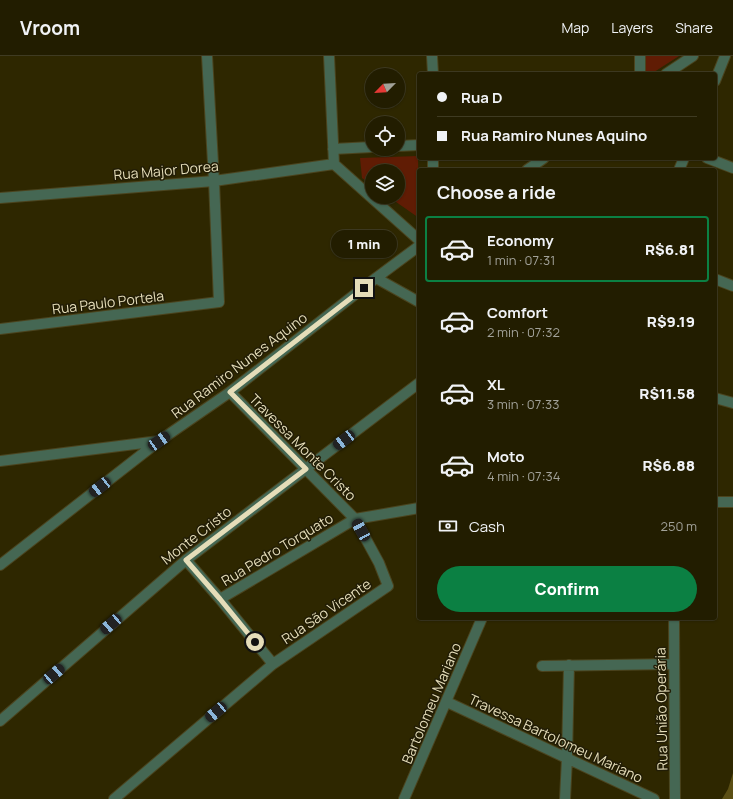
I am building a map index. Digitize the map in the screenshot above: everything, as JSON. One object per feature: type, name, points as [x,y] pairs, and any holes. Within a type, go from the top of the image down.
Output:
[{"type":"street","points":[[207,56],[214,181]]},
{"type":"street","points":[[329,56],[334,164],[417,238]]},
{"type":"street","points":[[432,56],[432,72]]},
{"type":"street","points":[[640,56],[640,72]]},
{"type":"street","points":[[669,72],[693,56]]},
{"type":"street","points":[[717,76],[725,56]]},
{"type":"street","points":[[729,56],[733,58]]},
{"type":"street","points":[[405,146],[417,145]]},
{"type":"street","points":[[333,149],[365,147]]},
{"type":"street","points":[[529,168],[541,160]]},
{"type":"street","points":[[711,160],[733,168]]},
{"type":"street","name":"Rua Major Dorea","points":[[0,198],[214,181],[334,164]]},
{"type":"street","name":"Rua Paulo Portela","points":[[0,329],[219,302],[214,181]]},
{"type":"street","name":"Rua Ramiro Nunes Aquino","points":[[0,564],[159,441],[230,392],[417,247]]},
{"type":"street","points":[[376,278],[417,301]]},
{"type":"street","points":[[717,280],[733,286]]},
{"type":"street","name":"Monte Cristo","points":[[0,721],[186,560],[417,385]]},
{"type":"street","name":"Travessa Monte Cristo","points":[[230,392],[355,519],[379,563],[388,586]]},
{"type":"street","points":[[717,399],[733,404]]},
{"type":"street","points":[[0,461],[159,441]]},
{"type":"street","points":[[717,502],[733,502]]},
{"type":"street","name":"Rua Pedro Torquato","points":[[220,599],[355,519],[417,508]]},
{"type":"street","points":[[186,560],[273,664]]},
{"type":"street","name":"Rua São Vicente","points":[[114,799],[273,664],[388,586]]},
{"type":"street","name":"Bartolomeu Mariano","points":[[404,799],[481,620]]},
{"type":"street","name":"Rua União Operária","points":[[674,620],[675,799]]},
{"type":"street","points":[[542,666],[674,664]]},
{"type":"street","points":[[565,799],[569,665]]},
{"type":"street","name":"Travessa Bartolomeu Mariano","points":[[447,702],[654,799]]},
{"type":"shaded area","points":[[646,56],[679,56],[654,72],[646,72]]},
{"type":"shaded area","points":[[417,156],[417,217],[399,204],[405,204],[405,164],[365,164],[365,180],[362,178],[360,158]]},
{"type":"building","points":[[733,773],[733,799],[722,799],[728,789]]},
{"type":"route","points":[[255,642],[186,560],[306,469],[230,392],[364,288]]}]
